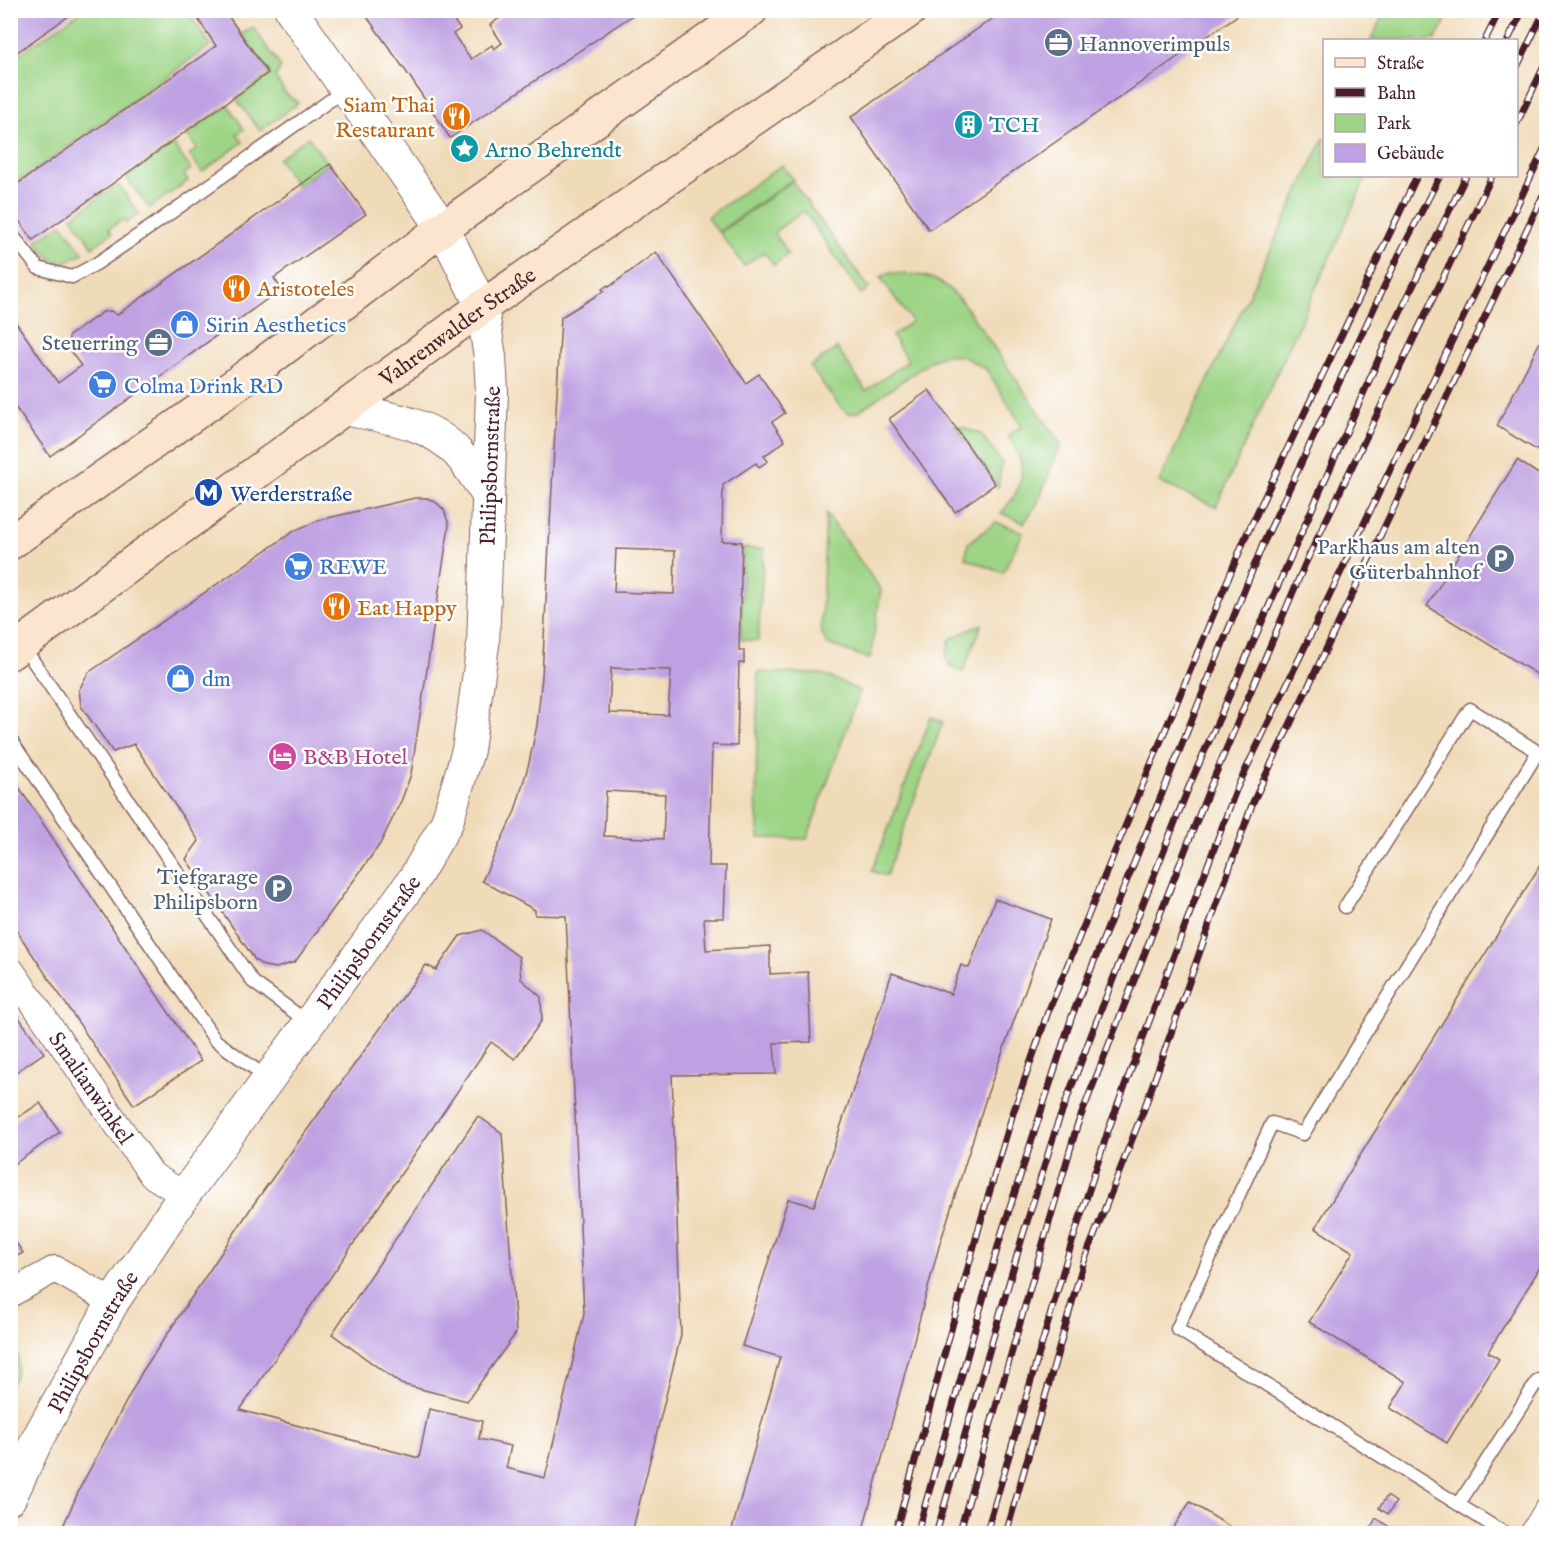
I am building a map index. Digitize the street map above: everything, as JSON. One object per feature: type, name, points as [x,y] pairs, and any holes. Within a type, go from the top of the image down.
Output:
[{"type":"main road","points":[[10,543],[231,388],[443,228],[751,10]]},
{"type":"main road","name":"Vahrenwalder Straße","points":[[16,649],[482,307],[910,10]]},
{"type":"street","points":[[291,10],[443,228],[482,307]]},
{"type":"street","name":"Philipsbornstraße","points":[[10,1498],[38,1438],[113,1302],[184,1195],[270,1080],[414,879],[447,822],[468,750],[477,701],[483,645],[492,392],[490,357],[482,307]]},
{"type":"street","points":[[344,409],[424,429],[447,442],[459,454],[488,495]]},
{"type":"street","name":"Smalianwinkel","points":[[10,969],[152,1175],[184,1195]]},
{"type":"street","points":[[10,1294],[55,1269],[113,1302]]},
{"type":"street","points":[[1533,1533],[1546,1512]]},
{"type":"lane","points":[[10,232],[38,268],[72,277],[106,257],[346,89]]},
{"type":"lane","points":[[16,649],[253,982],[310,1024]]},
{"type":"lane","points":[[1345,907],[1470,709],[1542,755],[1303,1134],[1272,1123],[1177,1329],[1506,1533]]},
{"type":"lane","points":[[10,739],[215,1040],[270,1080]]},
{"type":"lane","points":[[1460,1504],[1538,1380],[1545,1385],[1546,1382]]},
{"type":"green space","points":[[83,10],[187,11],[211,45],[11,187],[11,60]]},
{"type":"green space","points":[[1385,10],[1451,11],[1436,39],[1371,39]]},
{"type":"green space","points":[[253,27],[281,67],[275,77],[285,93],[298,103],[260,131],[236,99],[270,74],[242,34]]},
{"type":"green space","points":[[228,105],[244,129],[237,134],[243,142],[202,172],[189,155],[197,149],[187,134]]},
{"type":"green space","points":[[308,137],[328,164],[297,186],[278,159]]},
{"type":"green space","points":[[1323,140],[1323,177],[1367,177],[1216,507],[1159,482]]},
{"type":"green space","points":[[173,144],[191,169],[184,174],[188,181],[149,208],[126,177]]},
{"type":"green space","points":[[782,165],[793,179],[718,232],[707,217]]},
{"type":"green space","points":[[792,181],[869,288],[861,294],[804,211],[774,232],[788,254],[774,265],[764,252],[744,266],[720,233]]},
{"type":"green space","points":[[118,184],[139,214],[126,223],[123,219],[109,229],[112,233],[93,247],[72,217]]},
{"type":"green space","points":[[62,224],[83,253],[62,264],[49,257],[36,241]]},
{"type":"green space","points":[[891,273],[932,278],[947,287],[963,303],[1061,444],[1037,504],[1024,523],[1001,513],[1015,494],[1021,476],[1019,457],[1008,436],[1022,426],[986,369],[962,356],[945,355],[931,361],[859,411],[850,414],[841,408],[810,367],[837,348],[866,391],[908,361],[892,336],[912,321],[880,277]]},
{"type":"green space","points":[[955,425],[981,434],[1002,463],[998,487]]},
{"type":"green space","points":[[826,513],[881,590],[870,659],[827,644],[821,631]]},
{"type":"green space","points":[[996,522],[1023,532],[1003,573],[965,558],[968,543]]},
{"type":"green space","points":[[743,548],[764,549],[758,641],[741,640]]},
{"type":"green space","points":[[982,624],[963,672],[950,667],[946,657],[950,639]]},
{"type":"green space","points":[[758,672],[823,674],[860,691],[807,839],[759,838],[756,802]]},
{"type":"green space","points":[[931,717],[943,722],[886,876],[872,871]]},
{"type":"green space","points":[[11,1344],[19,1358],[18,1369],[11,1385]]},
{"type":"building","points":[[10,10],[77,10],[10,57]]},
{"type":"building","points":[[192,10],[224,10],[268,73],[33,240],[10,208],[10,189],[216,46]]},
{"type":"building","points":[[362,10],[437,10],[439,14],[446,10],[460,29],[453,34],[471,59],[492,45],[494,49],[502,43],[490,25],[511,10],[640,10],[450,138]]},
{"type":"building","name":"TCH","points":[[1005,10],[1245,10],[929,230],[851,117]]},
{"type":"building","points":[[330,164],[366,214],[274,278],[281,289],[50,456],[10,400],[10,314],[58,383],[81,366],[68,347],[69,336],[103,312],[111,311],[117,315]]},
{"type":"building","points":[[656,252],[746,383],[759,374],[785,413],[772,422],[785,441],[764,456],[768,461],[759,467],[756,463],[723,485],[722,541],[742,542],[739,650],[744,650],[744,663],[739,663],[737,746],[712,745],[709,866],[726,866],[724,918],[704,918],[706,950],[770,946],[770,974],[808,972],[811,1042],[774,1043],[776,1074],[672,1075],[681,1335],[632,1533],[60,1533],[81,1486],[142,1372],[253,1205],[426,965],[436,970],[460,936],[482,930],[519,957],[521,979],[541,997],[542,1020],[515,1059],[491,1042],[240,1410],[419,1458],[429,1409],[482,1421],[479,1439],[511,1446],[506,1468],[545,1478],[584,1314],[566,916],[535,915],[535,910],[482,881],[515,811],[537,725],[542,676],[561,317],[604,291],[602,289],[608,285],[609,287]],"holes":[[[616,549],[675,551],[674,594],[614,592]],[[611,668],[671,670],[668,715],[609,713]],[[606,791],[665,794],[663,839],[604,836]]]},
{"type":"building","points":[[1546,330],[1546,456],[1497,426]]},
{"type":"building","points":[[929,390],[995,484],[955,512],[889,419]]},
{"type":"building","name":"Parkhaus am alten Güterbahnhof","points":[[1517,460],[1546,479],[1546,680],[1427,606]]},
{"type":"building","points":[[415,498],[427,498],[437,503],[444,510],[449,525],[411,774],[402,799],[380,844],[295,962],[276,968],[264,966],[255,960],[186,859],[199,841],[134,744],[113,752],[81,706],[79,690],[88,673],[294,531],[319,520]]},
{"type":"building","points":[[10,774],[201,1061],[134,1105],[10,921]]},
{"type":"building","points":[[1546,856],[1546,1258],[1488,1352],[1499,1359],[1447,1443],[1390,1408],[1406,1382],[1309,1322],[1353,1252],[1315,1228]]},
{"type":"building","points":[[995,899],[1051,919],[988,1092],[940,1243],[862,1533],[731,1533],[780,1357],[742,1346],[788,1199],[814,1206],[892,973],[951,994],[961,965],[969,968]]},
{"type":"building","points":[[10,1005],[44,1053],[10,1076]]},
{"type":"building","points":[[40,1103],[60,1132],[10,1167],[10,1123]]},
{"type":"building","points":[[478,1116],[502,1133],[516,1333],[467,1401],[401,1384],[332,1334]]},
{"type":"building","points":[[10,1234],[23,1253],[10,1260]]},
{"type":"building","points":[[1387,1496],[1396,1502],[1388,1514],[1379,1508]]},
{"type":"building","points":[[1190,1502],[1240,1533],[1170,1533]]},
{"type":"building","points":[[1376,1518],[1397,1532],[1377,1533],[1370,1529]]},
{"type":"railway","points":[[1486,39],[1500,10]]},
{"type":"railway","points":[[1508,39],[1523,10]]},
{"type":"railway","points":[[1518,65],[1545,10]]},
{"type":"railway","points":[[1518,121],[1546,62]]},
{"type":"railway","points":[[986,1534],[1067,1258],[1108,1131],[1236,790],[1546,145]]},
{"type":"railway","points":[[895,1534],[980,1224],[1013,1113],[1048,1012],[1246,536],[1417,177]]},
{"type":"railway","points":[[917,1534],[1002,1232],[1072,1016],[1263,544],[1399,255],[1439,177]]},
{"type":"railway","points":[[936,1534],[1057,1125],[1095,1025],[1190,784],[1387,340],[1466,177]]},
{"type":"railway","points":[[959,1534],[1077,1126],[1151,937],[1210,787],[1305,564],[1492,177]]},
{"type":"railway","points":[[1006,1534],[1083,1264],[1144,1109],[1253,802],[1546,189]]},
{"type":"place","name":"Hannoverimpuls","points":[[1058,43]]},
{"type":"place","name":"Siam Thai Restaurant","points":[[456,117]]},
{"type":"place","name":"TCH","points":[[968,124]]},
{"type":"place","name":"Arno Behrendt","points":[[464,149]]},
{"type":"place","name":"Aristoteles","points":[[236,288]]},
{"type":"place","name":"Sirin Aesthetics","points":[[185,324]]},
{"type":"place","name":"Steuerring","points":[[159,342]]},
{"type":"place","name":"Colma Drink RD","points":[[103,385]]},
{"type":"place","name":"Werderstraße","points":[[209,493]]},
{"type":"place","name":"Parkhaus am alten Güterbahnhof","points":[[1501,559]]},
{"type":"place","name":"REWE","points":[[298,566]]},
{"type":"place","name":"Eat Happy","points":[[336,607]]},
{"type":"place","name":"dm","points":[[181,678]]},
{"type":"place","name":"B&B Hotel","points":[[282,756]]},
{"type":"place","name":"Tiefgarage Philipsborn","points":[[279,889]]}]
